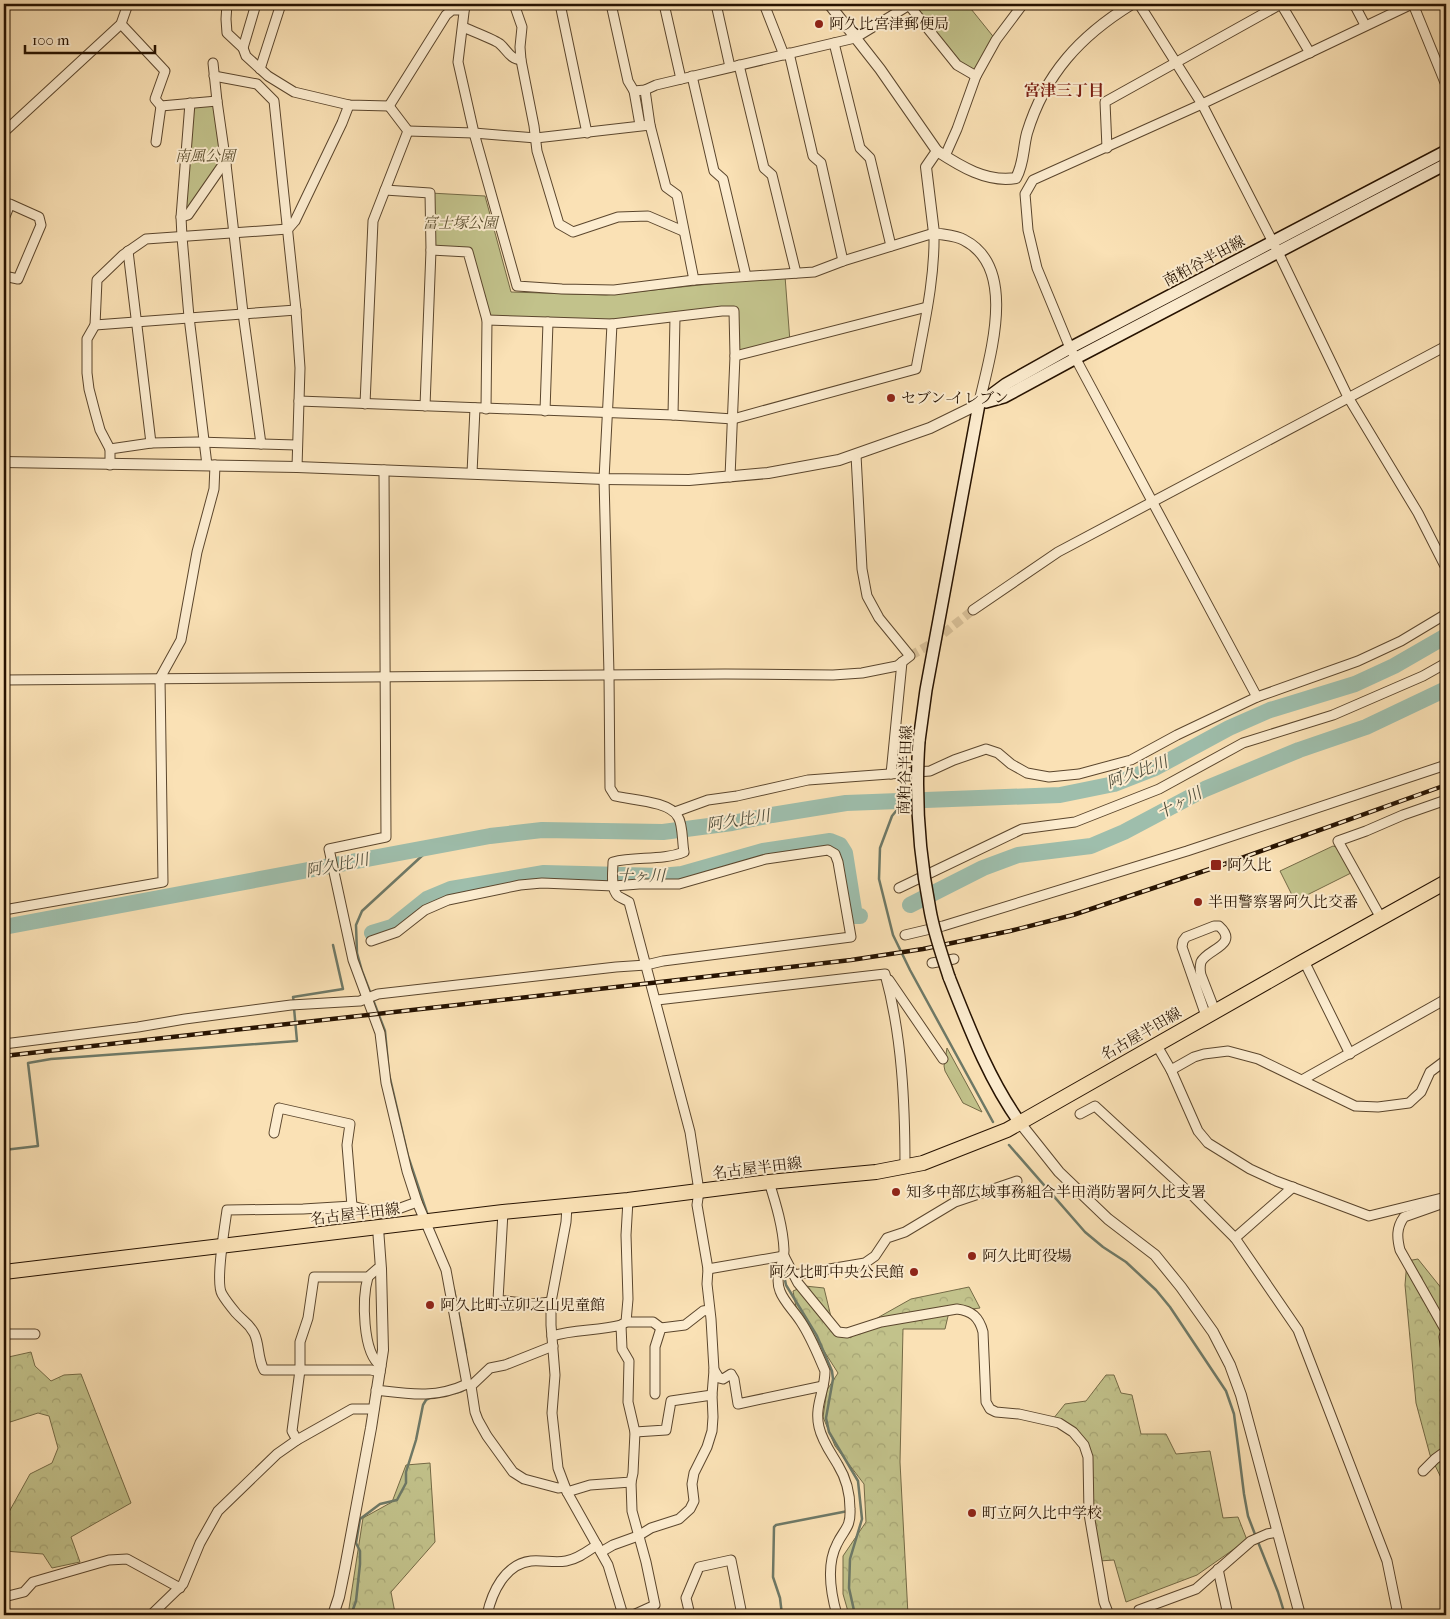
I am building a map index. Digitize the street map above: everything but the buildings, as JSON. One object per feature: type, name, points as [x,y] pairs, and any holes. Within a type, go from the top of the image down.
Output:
[{"type":"main road","name":"南粕谷半田線","points":[[1020,1123],[1007,1103],[980,1052],[948,977],[930,911],[920,848],[917,792],[919,741],[926,690],[980,404],[1004,397],[1073,353],[1275,247],[1446,151]]},
{"type":"main road","name":"南粕谷半田線","points":[[1275,247],[1446,164]]},
{"type":"main road","name":"名古屋半田線","points":[[4,1272],[503,1212],[876,1172],[935,1160],[1020,1123],[1156,1044],[1446,882]]},
{"type":"street","points":[[4,132],[121,24],[128,4]]},
{"type":"street","points":[[227,4],[227,33],[243,48],[246,56],[260,69],[294,92],[349,105],[389,106]]},
{"type":"street","points":[[243,48],[256,4]]},
{"type":"street","points":[[260,69],[281,4]]},
{"type":"street","points":[[514,4],[522,28],[521,60],[537,151],[559,224],[573,232],[618,217],[648,216],[683,231]]},
{"type":"street","points":[[560,4],[587,133]]},
{"type":"street","points":[[611,4],[628,81],[634,91],[640,125]]},
{"type":"street","points":[[664,4],[681,79]]},
{"type":"street","points":[[716,4],[730,67]]},
{"type":"street","points":[[764,4],[786,54],[813,156],[821,163],[843,261]]},
{"type":"street","points":[[829,4],[880,69],[941,154],[983,175],[1006,180],[1016,178],[1020,171],[1027,134],[1040,98],[1059,66],[1098,28],[1132,4]]},
{"type":"street","points":[[634,91],[645,90],[656,84],[855,38],[909,4],[957,65],[976,76]]},
{"type":"street","points":[[299,401],[673,415],[733,419],[916,369],[927,307],[934,245],[926,167],[941,154],[957,129],[976,76],[996,40],[1023,4]]},
{"type":"street","points":[[1139,4],[1202,104],[1275,247],[1348,397],[1418,513],[1446,568]]},
{"type":"street","points":[[1107,148],[1105,102],[1281,4],[1310,53]]},
{"type":"street","points":[[1354,4],[1365,25]]},
{"type":"street","points":[[1257,698],[1073,353],[1037,268],[1028,230],[1025,194],[1033,180],[1202,104],[1412,4],[1446,85]]},
{"type":"street","points":[[4,462],[297,467],[604,479],[689,480],[730,477],[802,467],[856,455],[930,428],[980,404],[997,308],[991,270],[980,251],[963,239],[934,233],[814,272],[694,280],[614,290],[517,286],[474,133],[458,62],[465,7],[452,10],[446,15],[389,106]]},
{"type":"street","points":[[121,24],[166,71],[156,99],[161,106],[156,142]]},
{"type":"street","points":[[463,27],[499,43],[516,60],[521,60]]},
{"type":"street","points":[[834,43],[860,148],[870,158],[890,246]]},
{"type":"street","points":[[213,63],[261,444]]},
{"type":"street","points":[[739,65],[764,168],[772,175],[796,273]]},
{"type":"street","points":[[214,76],[257,84],[274,101],[296,310],[300,368],[296,445],[297,467]]},
{"type":"street","points":[[692,76],[714,171],[723,178],[746,276]]},
{"type":"street","points":[[645,90],[650,125],[666,187],[677,195],[694,280]]},
{"type":"street","points":[[161,106],[217,101]]},
{"type":"street","points":[[4,910],[163,882],[160,678],[181,640],[197,552],[214,489],[211,465],[203,437],[182,237],[181,217],[190,103]]},
{"type":"street","points":[[110,465],[110,449],[100,430],[89,389],[87,339],[95,325],[97,280],[128,252],[146,239],[288,229],[299,212],[349,105]]},
{"type":"street","points":[[389,106],[408,131]]},
{"type":"street","points":[[408,131],[474,133],[536,138],[650,125]]},
{"type":"street","points":[[365,404],[372,221],[408,131]]},
{"type":"street","points":[[181,217],[188,215],[222,166],[226,164]]},
{"type":"street","points":[[385,190],[430,193],[431,250],[425,406]]},
{"type":"street","points":[[4,219],[10,204],[39,217],[41,225],[18,280],[4,276]]},
{"type":"street","points":[[431,250],[468,252],[487,320],[486,409]]},
{"type":"street","points":[[128,252],[151,443]]},
{"type":"street","points":[[735,356],[927,307]]},
{"type":"street","points":[[95,325],[296,310]]},
{"type":"street","points":[[487,320],[612,324],[734,311],[735,356],[730,477]]},
{"type":"street","points":[[673,415],[675,317]]},
{"type":"street","points":[[545,411],[548,322]]},
{"type":"street","points":[[612,324],[609,413],[604,479],[610,788],[616,796],[652,802],[677,815]]},
{"type":"street","points":[[973,610],[1058,552],[1446,346]]},
{"type":"street","points":[[472,473],[475,408]]},
{"type":"street","points":[[110,449],[151,443],[296,445]]},
{"type":"street","points":[[4,680],[609,674],[833,675],[887,669],[898,666],[910,656],[879,618],[867,596],[862,569],[856,455]]},
{"type":"street","points":[[384,470],[386,837],[329,848],[353,960],[380,1033],[386,1083],[407,1171],[417,1202],[446,1270],[478,1420],[513,1472],[524,1479],[566,1490],[590,1485],[631,1482]]},
{"type":"street","points":[[677,815],[708,800],[737,796],[808,780],[930,771],[986,749],[998,753],[1011,764],[1027,773],[1049,777],[1079,774],[1131,760],[1176,735],[1257,698],[1358,662],[1401,641],[1446,614]]},
{"type":"street","points":[[891,774],[902,662]]},
{"type":"street","points":[[899,888],[1022,829],[1075,822],[1159,789],[1243,743],[1333,715],[1423,676],[1446,663]]},
{"type":"street","points":[[905,935],[943,926],[1170,856],[1446,765]]},
{"type":"street","points":[[1381,918],[1338,841],[1366,832],[1403,815],[1446,800]]},
{"type":"street","points":[[487,1615],[491,1601],[508,1571],[529,1561],[566,1561],[577,1558],[638,1536],[658,1525],[679,1519],[694,1501],[692,1484],[694,1473],[707,1447],[712,1431],[714,1370],[708,1269],[697,1205],[699,1191],[690,1132],[630,902],[618,896],[613,884],[613,862],[624,859],[676,855],[684,852],[677,815]]},
{"type":"street","points":[[4,1044],[138,1028],[185,1019],[291,1005],[360,1001],[378,994],[646,965],[663,961],[851,937],[838,862],[835,854],[828,850],[766,859],[679,884],[542,883],[448,900],[426,910],[397,932],[371,941]]},
{"type":"street","points":[[1185,957],[1194,961],[1222,946],[1226,937],[1223,930],[1219,926],[1214,926],[1186,937],[1182,947],[1185,957],[1211,1013]]},
{"type":"street","points":[[1205,956],[1201,962],[1201,975],[1211,1013]]},
{"type":"street","points":[[932,963],[954,959]]},
{"type":"street","points":[[1304,961],[1350,1054]]},
{"type":"street","points":[[656,1000],[885,974]]},
{"type":"street","points":[[885,974],[943,1059]]},
{"type":"street","points":[[885,974],[892,998],[904,1101],[905,1167]]},
{"type":"street","points":[[1302,1080],[1446,999]]},
{"type":"street","points":[[1156,1044],[1171,1070],[1198,1131],[1208,1143],[1250,1169],[1276,1181],[1369,1216],[1444,1197]]},
{"type":"street","points":[[1171,1070],[1194,1057],[1228,1051],[1258,1059],[1355,1106],[1378,1108],[1409,1103],[1421,1092],[1430,1072],[1446,1060]]},
{"type":"street","points":[[1080,1114],[1095,1106],[1195,1198],[1235,1238],[1298,1330],[1387,1561],[1398,1615]]},
{"type":"street","points":[[274,1133],[279,1108],[350,1124],[348,1146],[352,1206]]},
{"type":"street","points":[[1020,1123],[1059,1172],[1108,1220],[1155,1255],[1181,1287],[1213,1332],[1230,1365],[1241,1395],[1272,1533],[1300,1615]]},
{"type":"street","points":[[794,1275],[865,1263],[875,1256],[887,1238],[905,1232],[955,1202],[1017,1181]]},
{"type":"street","points":[[769,1182],[779,1215],[784,1256],[798,1283],[838,1332],[847,1333],[881,1322],[957,1309],[966,1311],[975,1315],[980,1322],[983,1332],[986,1402],[990,1409],[996,1412],[1019,1414],[1059,1423],[1079,1437],[1087,1452],[1089,1514],[1104,1602],[1109,1615]]},
{"type":"street","points":[[1235,1238],[1293,1187]]},
{"type":"street","points":[[1444,1197],[1438,1204],[1404,1217],[1400,1222],[1397,1235],[1400,1250],[1446,1331],[1444,1337],[1446,1352]]},
{"type":"street","points":[[628,1200],[626,1235],[628,1299],[622,1349],[629,1361],[628,1402],[635,1432],[631,1482],[632,1511],[655,1605],[633,1615]]},
{"type":"street","points":[[380,1369],[264,1370],[259,1360],[258,1345],[253,1330],[237,1314],[220,1292],[221,1247],[227,1210],[303,1210],[352,1206],[384,1214],[417,1202]]},
{"type":"street","points":[[567,1206],[566,1222],[551,1302],[555,1375],[552,1413],[558,1468],[566,1490],[608,1564],[623,1615]]},
{"type":"street","points":[[503,1212],[498,1300],[532,1304],[551,1302]]},
{"type":"street","points":[[333,1615],[345,1568],[383,1350],[378,1228]]},
{"type":"street","points":[[708,1269],[784,1256]]},
{"type":"street","points":[[784,1256],[778,1278],[780,1290],[802,1324],[825,1371],[818,1404],[819,1428],[824,1441],[845,1478],[850,1508],[848,1528],[839,1539],[834,1552],[832,1594],[837,1615]]},
{"type":"street","points":[[380,1369],[374,1362],[367,1341],[364,1304],[368,1277],[381,1268]]},
{"type":"street","points":[[297,1440],[292,1431],[300,1370],[300,1342],[308,1318],[314,1277],[368,1277]]},
{"type":"street","points":[[552,1336],[570,1331],[610,1328],[624,1324],[653,1322],[661,1328],[686,1325],[703,1311],[709,1310]]},
{"type":"street","points":[[655,1394],[655,1347],[661,1328]]},
{"type":"street","points":[[4,1334],[35,1334]]},
{"type":"street","points":[[376,1390],[420,1395],[453,1390],[469,1385],[490,1368],[505,1365],[553,1346]]},
{"type":"street","points":[[714,1370],[719,1378],[723,1380],[731,1374],[734,1379],[738,1404],[823,1386]]},
{"type":"street","points":[[635,1432],[666,1430],[671,1401],[712,1395]]},
{"type":"street","points":[[151,1615],[183,1584],[200,1543],[218,1511],[278,1454],[297,1440],[352,1409],[374,1409]]},
{"type":"street","points":[[1422,1471],[1434,1459],[1446,1451]]},
{"type":"street","points":[[1140,1615],[1139,1610],[1196,1589],[1251,1541],[1272,1533]]},
{"type":"street","points":[[4,1597],[24,1592],[33,1582],[110,1560],[127,1559],[180,1588]]},
{"type":"street","points":[[690,1615],[686,1598],[699,1567],[731,1560],[742,1615]]},
{"type":"street","points":[[1218,1569],[1228,1615]]},
{"type":"street","points":[[1445,1615],[1446,1611]]},
{"type":"green space","points":[[911,4],[967,4],[996,40],[976,76],[957,65]]},
{"type":"green space","name":"南風公園","points":[[217,101],[226,164],[181,217],[190,103]]},
{"type":"green space","name":"富士塚公園","points":[[430,193],[485,196],[511,292],[606,295],[785,276],[790,342],[735,356],[734,312],[612,324],[487,320],[468,252],[431,250]]},
{"type":"green space","points":[[1333,846],[1336,847],[1351,873],[1295,901],[1280,871]]},
{"type":"green space","points":[[947,1048],[982,1112],[963,1103],[945,1071]]},
{"type":"green space","points":[[1418,1259],[1446,1294],[1446,1488],[1430,1455],[1416,1403],[1405,1285],[1407,1261]]},
{"type":"green space","points":[[805,1286],[824,1288],[832,1321],[850,1338],[879,1317],[911,1299],[969,1287],[980,1308],[949,1312],[945,1329],[903,1329],[900,1462],[908,1615],[849,1615],[843,1594],[843,1556],[866,1522],[864,1484],[835,1446],[823,1417],[827,1390],[838,1373],[796,1307],[793,1291]]},
{"type":"green space","points":[[31,1352],[35,1366],[51,1381],[64,1375],[81,1374],[131,1503],[71,1537],[80,1562],[52,1568],[43,1554],[4,1551],[4,1521],[30,1474],[52,1463],[58,1448],[49,1416],[38,1413],[4,1424],[4,1358]]},
{"type":"green space","points":[[1106,1375],[1114,1375],[1121,1393],[1132,1395],[1141,1434],[1166,1434],[1176,1454],[1210,1451],[1223,1518],[1238,1517],[1247,1540],[1197,1575],[1126,1602],[1114,1560],[1099,1561],[1092,1512],[1089,1450],[1077,1429],[1053,1419],[1065,1404],[1086,1401]]},
{"type":"green space","points":[[430,1463],[435,1542],[391,1592],[397,1615],[348,1615],[363,1518],[392,1502],[406,1465]]},
{"type":"waterway","name":"阿久比川","points":[[4,927],[490,836],[542,830],[663,832],[732,823],[846,803],[1060,795],[1114,784],[1155,768],[1229,728],[1270,710],[1355,684],[1394,666],[1446,636]]},
{"type":"waterway","name":"十ヶ川","points":[[910,905],[983,868],[1018,855],[1091,846],[1124,832],[1205,789],[1299,750],[1366,727],[1446,689]]},
{"type":"waterway","points":[[905,800],[892,816],[880,848],[879,879],[893,935],[910,970],[993,1122]]},
{"type":"waterway","name":"十ヶ川","points":[[372,933],[392,927],[427,899],[451,889],[544,873],[661,876],[682,874],[763,851],[830,841],[840,845],[845,853],[855,916],[860,916]]},
{"type":"waterway","points":[[426,847],[424,854],[362,911],[356,925],[357,953],[385,1031],[389,1074],[408,1156],[428,1216]]},
{"type":"waterway","points":[[294,1002],[293,997],[343,989],[333,945]]},
{"type":"waterway","points":[[4,1150],[38,1146],[28,1063],[51,1059],[297,1041],[294,1008]]},
{"type":"waterway","points":[[1009,1145],[1085,1232],[1126,1262],[1156,1290],[1170,1307],[1226,1391],[1234,1414],[1248,1516],[1256,1537]]},
{"type":"waterway","points":[[786,1268],[784,1275],[786,1285],[817,1336],[832,1371],[833,1379],[826,1418],[829,1432],[858,1481],[862,1519],[850,1559],[849,1588],[855,1615]]},
{"type":"waterway","points":[[454,1290],[466,1353]]},
{"type":"waterway","points":[[455,1393],[468,1387]]},
{"type":"waterway","points":[[351,1615],[356,1601],[360,1564],[360,1551],[356,1543],[360,1519],[380,1504],[397,1500],[406,1483],[406,1472],[416,1440],[423,1405],[426,1400],[432,1397]]},
{"type":"waterway","points":[[782,1615],[780,1598],[773,1577],[774,1527],[776,1525],[848,1511]]},
{"type":"waterway","points":[[1258,1542],[1285,1615]]},
{"type":"tunnel","points":[[910,656],[929,645],[973,610]]},
{"type":"railway","points":[[4,1056],[851,960],[923,949],[1010,931],[1073,915],[1216,867],[1446,785]]},
{"type":"place","name":"阿久比宮津郵便局","points":[[819,24]]},
{"type":"place","name":"セブン-イレブン","points":[[891,398]]},
{"type":"place","name":"阿久比","points":[[1216,865]]},
{"type":"place","name":"半田警察署阿久比交番","points":[[1198,902]]},
{"type":"place","name":"知多中部広域事務組合半田消防署阿久比支署","points":[[896,1192]]},
{"type":"place","name":"阿久比町役場","points":[[972,1256]]},
{"type":"place","name":"阿久比町中央公民館","points":[[914,1272]]},
{"type":"place","name":"阿久比町立卯之山児童館","points":[[430,1305]]},
{"type":"place","name":"町立阿久比中学校","points":[[972,1513]]},
{"type":"district","name":"宮津三丁目","points":[[1064,90]]}]
